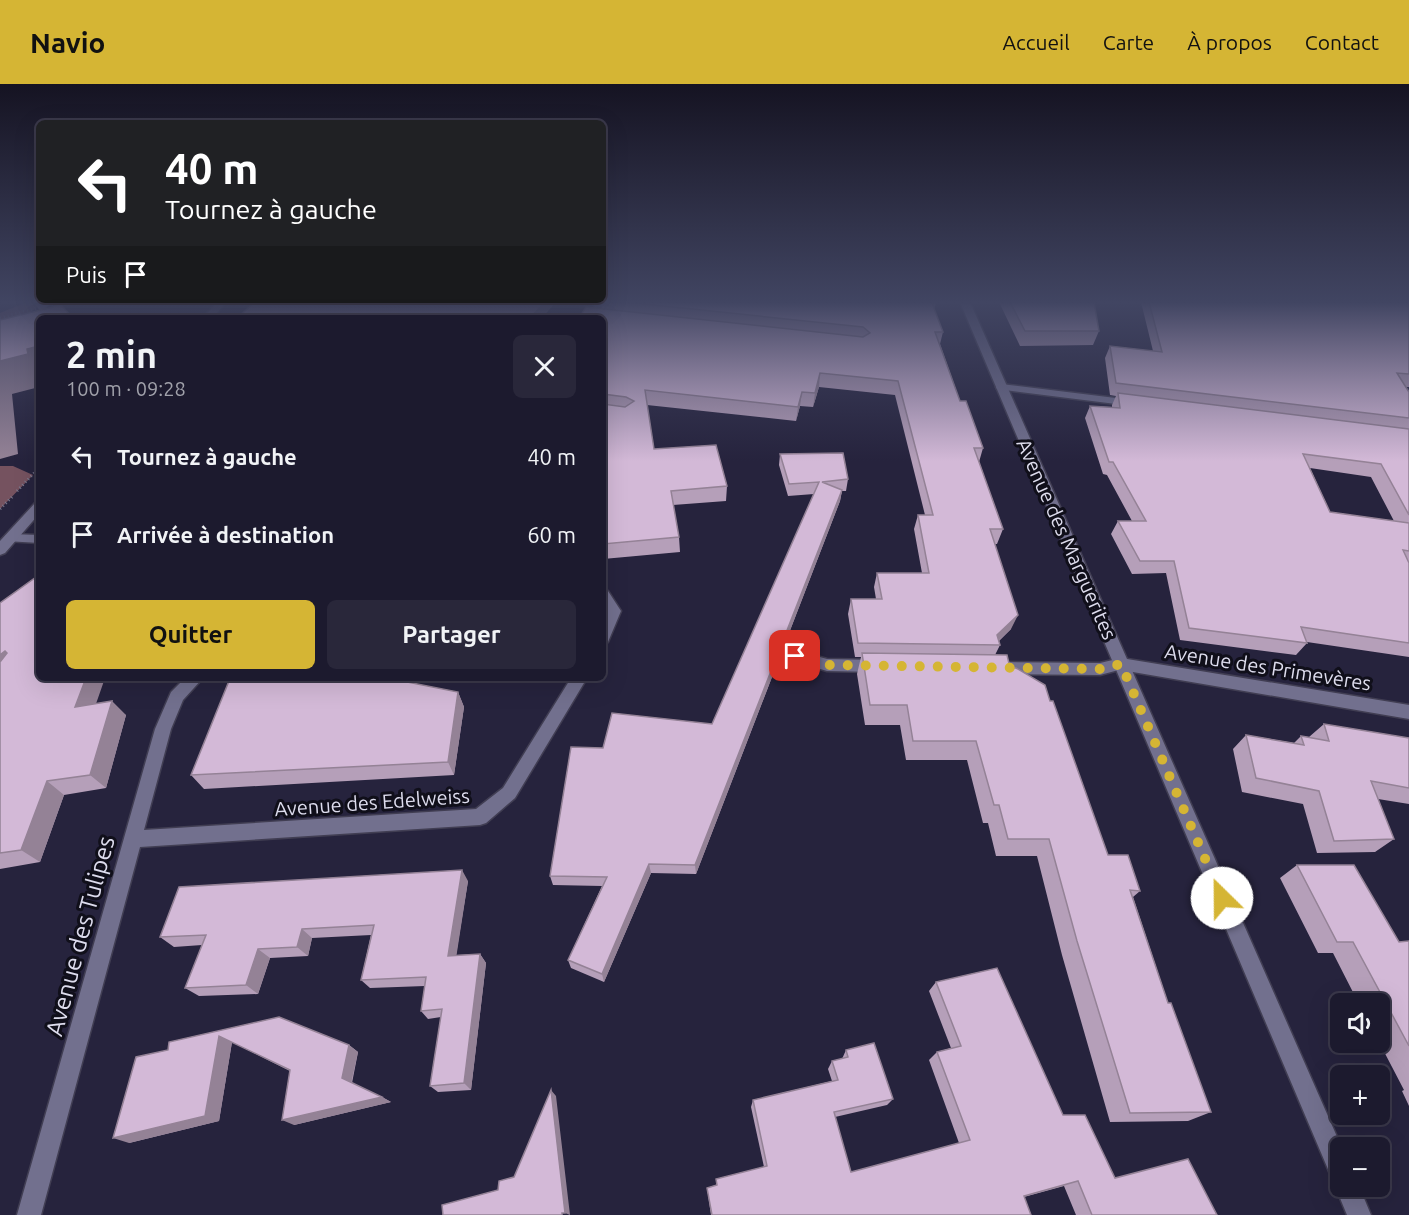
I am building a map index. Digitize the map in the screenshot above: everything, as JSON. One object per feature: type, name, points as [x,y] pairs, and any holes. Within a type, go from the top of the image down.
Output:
[{"type":"street","name":"Avenue des Marguerites","points":[[987,355],[1330,1148]]},
{"type":"street","points":[[1001,387],[1142,404]]},
{"type":"street","points":[[0,550],[36,509]]},
{"type":"street","points":[[11,538],[36,539]]},
{"type":"street","points":[[606,599],[614,611],[606,631]]},
{"type":"street","points":[[795,656],[827,665],[896,666]]},
{"type":"street","name":"Avenue des Primevères","points":[[976,667],[1100,669],[1121,664],[1409,712]]},
{"type":"street","name":"Avenue des Tulipes","points":[[29,1215],[163,729],[177,696],[192,681]]},
{"type":"street","name":"Avenue des Edelweiss","points":[[132,839],[480,817],[509,793],[577,681]]},
{"type":"street","points":[[1352,1197],[1359,1215]]},
{"type":"shaded area","points":[[0,466],[13,466],[33,475],[0,509]]},
{"type":"building","points":[[0,355],[25,355],[0,361]]},
{"type":"building","points":[[606,355],[943,355],[960,401],[966,401],[983,448],[974,448],[1003,529],[990,529],[1018,615],[997,635],[1000,645],[858,643],[851,599],[882,599],[877,573],[929,573],[918,515],[933,515],[898,381],[820,373],[815,393],[802,392],[798,407],[645,390],[654,449],[716,445],[727,486],[671,491],[679,537],[606,544],[606,404],[625,407],[634,401],[626,397],[606,394]]},
{"type":"building","points":[[1111,355],[1409,355],[1409,374],[1397,373],[1409,392],[1409,418],[1116,383]]},
{"type":"building","points":[[1118,393],[1409,429],[1409,515],[1381,464],[1303,454],[1330,512],[1409,523],[1409,551],[1403,550],[1409,563],[1409,643],[1301,627],[1307,643],[1189,628],[1174,561],[1140,561],[1118,521],[1146,521],[1113,462],[1109,462],[1090,406],[1120,408]]},
{"type":"building","points":[[843,453],[848,479],[822,482],[842,490],[695,865],[649,864],[602,974],[568,960],[607,877],[550,876],[571,747],[603,748],[612,713],[712,724],[819,482],[789,484],[780,454]]},
{"type":"building","points":[[36,577],[36,681],[85,681],[75,707],[112,701],[90,775],[47,781],[21,850],[0,853],[0,662],[7,653],[5,651],[0,655],[0,603]]},
{"type":"building","points":[[862,653],[1007,655],[1010,668],[1016,668],[1045,685],[1050,701],[1053,701],[1108,855],[1128,855],[1140,891],[1130,890],[1168,1003],[1171,1003],[1211,1112],[1130,1113],[1077,941],[1049,839],[1008,839],[999,805],[994,805],[976,741],[913,741],[907,705],[870,705]]},
{"type":"building","points":[[229,681],[402,681],[458,692],[448,762],[191,775]]},
{"type":"building","points":[[1324,724],[1409,738],[1409,788],[1371,781],[1394,839],[1334,841],[1319,791],[1256,778],[1246,735],[1304,745],[1301,736],[1329,741]]},
{"type":"building","points":[[1297,865],[1354,865],[1399,942],[1409,941],[1409,1046],[1390,1011],[1390,993],[1380,993],[1353,942],[1337,942]]},
{"type":"building","points":[[462,870],[448,956],[480,954],[464,1083],[430,1086],[442,1009],[421,1011],[426,977],[361,980],[374,925],[302,929],[297,947],[258,949],[246,985],[185,988],[206,935],[160,937],[179,887]]},
{"type":"building","points":[[997,968],[1063,1115],[1085,1115],[1115,1178],[1188,1159],[1217,1215],[1092,1215],[1078,1181],[1024,1196],[1031,1215],[712,1215],[707,1188],[717,1185],[716,1179],[767,1166],[753,1100],[838,1080],[832,1061],[848,1057],[846,1050],[874,1043],[893,1099],[834,1112],[851,1172],[970,1140],[937,1052],[961,1046],[936,982]]},
{"type":"building","points":[[279,1017],[349,1045],[342,1078],[382,1097],[282,1120],[290,1070],[219,1036],[205,1116],[113,1138],[136,1057],[168,1050],[169,1042]]},
{"type":"building","points":[[551,1090],[565,1213],[562,1215],[443,1215],[442,1205],[498,1190],[499,1181],[514,1177]]},
{"type":"route","points":[[795,656],[827,665],[1100,669],[1121,664],[1222,898]]}]
